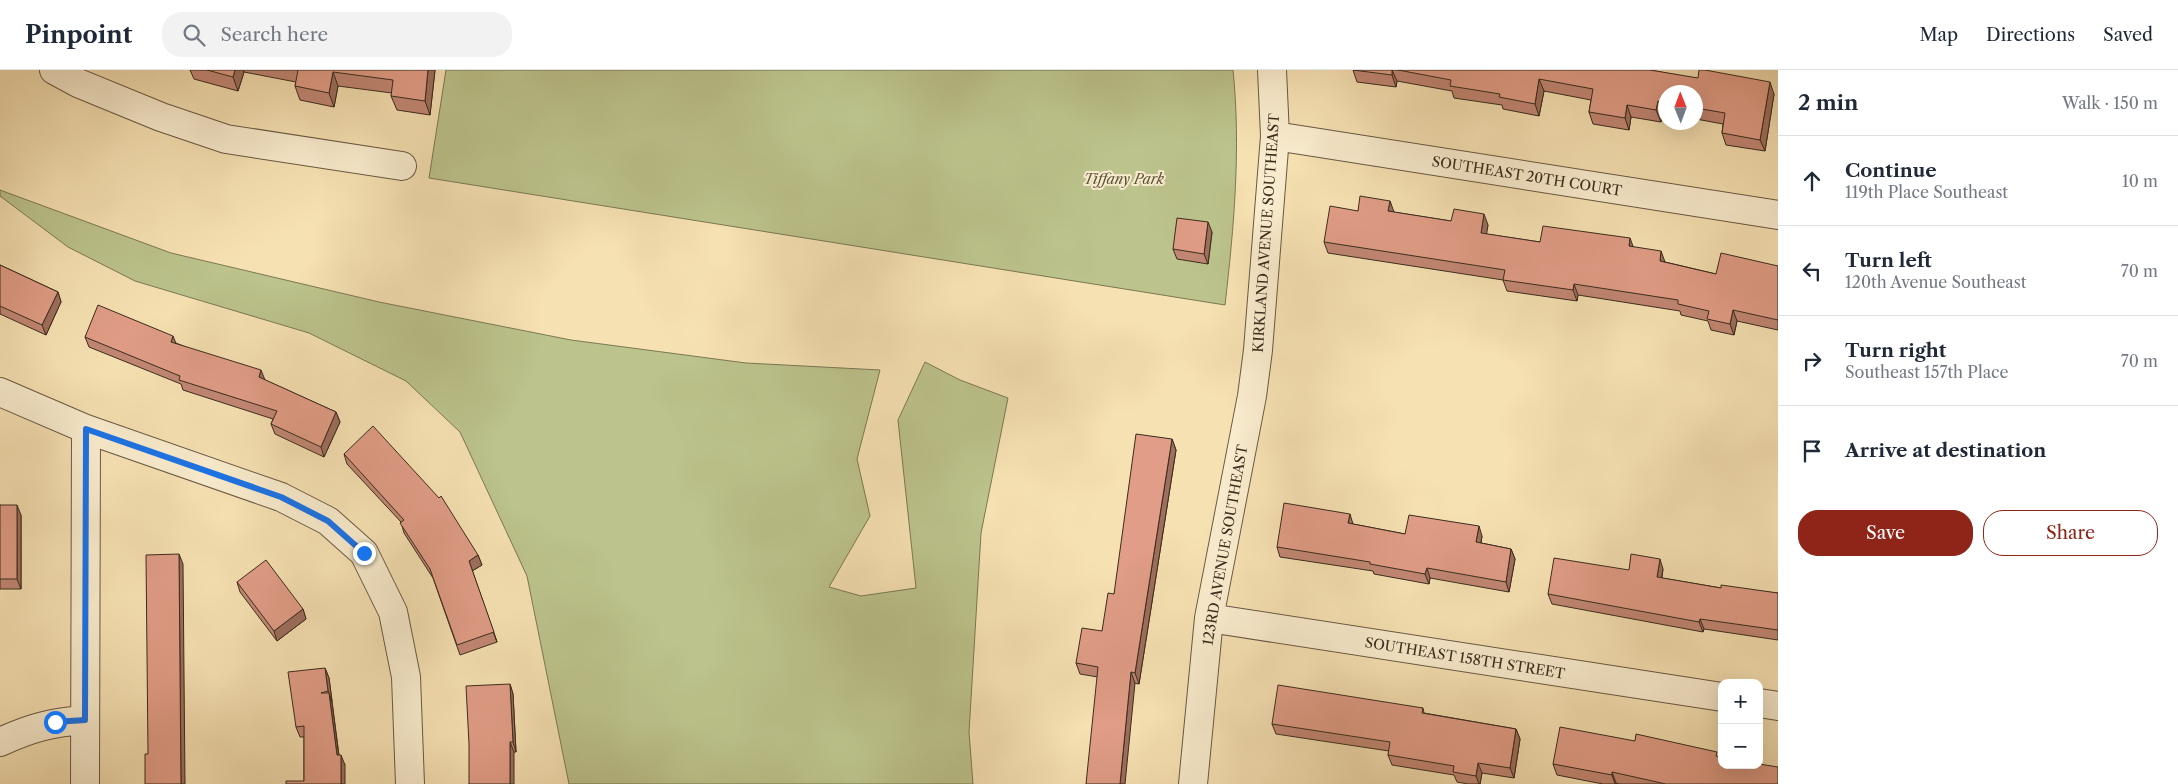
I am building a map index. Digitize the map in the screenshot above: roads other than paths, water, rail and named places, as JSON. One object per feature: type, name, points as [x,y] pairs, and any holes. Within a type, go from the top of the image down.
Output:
[{"type":"street","points":[[54,70],[78,83],[161,117],[226,138],[402,166]]},
{"type":"street","name":"KIRKLAND AVENUE SOUTHEAST","points":[[1252,396],[1275,136],[1272,70]]},
{"type":"street","name":"SOUTHEAST 20TH COURT","points":[[1275,136],[1778,215]]},
{"type":"street","points":[[0,392],[86,429],[281,497],[328,521],[364,553],[393,612],[406,677],[410,784]]},
{"type":"street","name":"123RD AVENUE SOUTHEAST","points":[[1193,784],[1209,618],[1252,396]]},
{"type":"street","points":[[85,784],[86,429]]},
{"type":"street","name":"SOUTHEAST 158TH STREET","points":[[1209,618],[1718,696]]},
{"type":"street","points":[[1763,704],[1778,706]]},
{"type":"street","points":[[0,742],[29,729],[55,722],[85,720]]},
{"type":"park label","name":"Tiffany Park","points":[[1124,179]]}]
